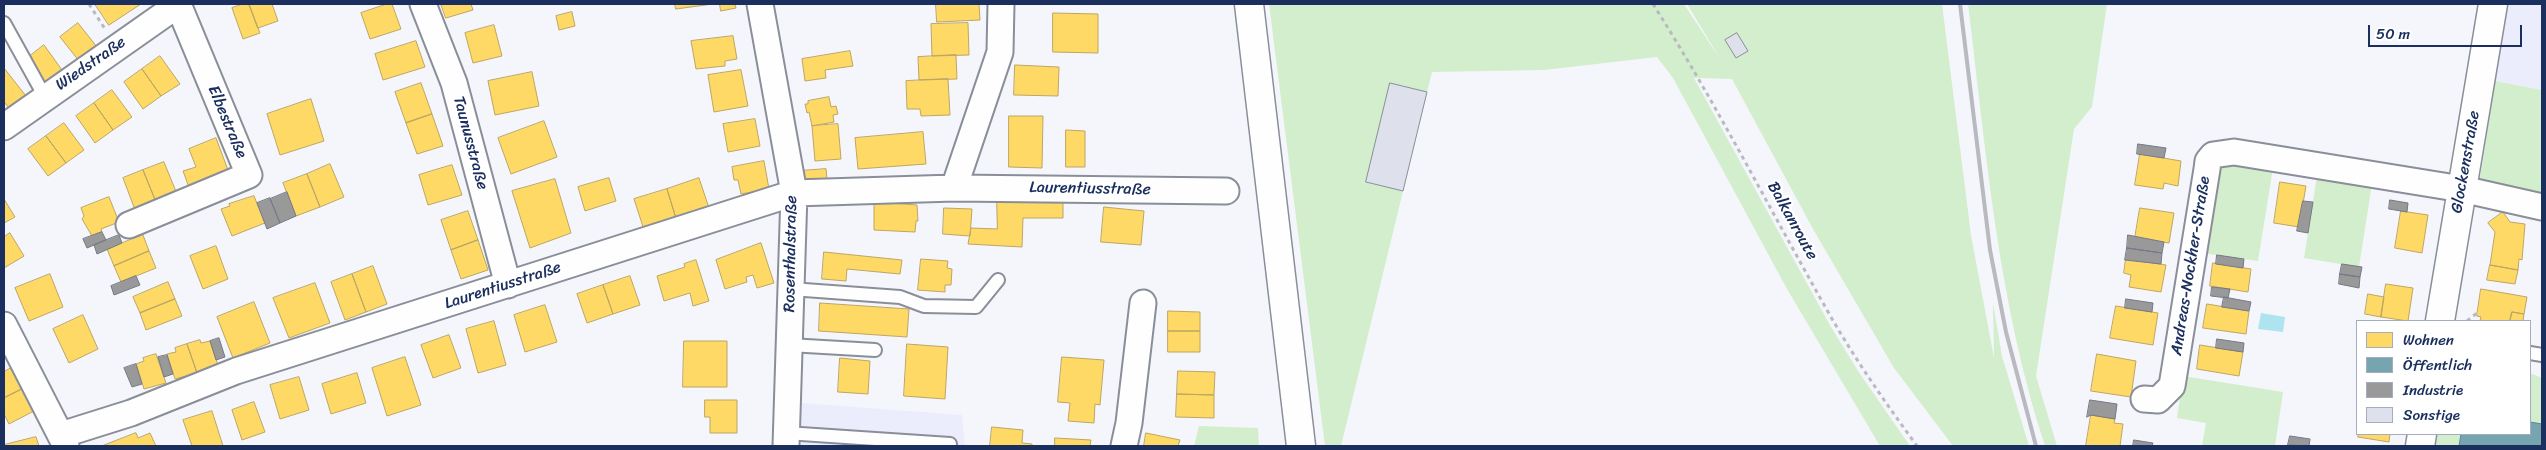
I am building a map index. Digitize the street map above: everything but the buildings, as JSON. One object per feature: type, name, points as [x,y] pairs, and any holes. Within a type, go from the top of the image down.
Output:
[{"type":"main road","points":[[1249,4],[1301,446]]},
{"type":"main road","name":"Glockenstraße","points":[[2440,320],[2494,4]]},
{"type":"street","name":"Wiedstraße","points":[[4,127],[116,46],[179,4]]},
{"type":"street","name":"Elbestraße","points":[[129,225],[249,175],[179,4]]},
{"type":"street","name":"Taunusstraße","points":[[423,4],[454,83],[508,284]]},
{"type":"street","name":"Rosenthalstraße","points":[[760,4],[794,193],[786,440]]},
{"type":"street","points":[[954,188],[1000,52],[1001,4]]},
{"type":"street","name":"Andreas-Nockher-Straße","points":[[2144,398],[2158,400],[2172,386],[2208,161],[2214,155],[2234,152],[2462,189]]},
{"type":"street","name":"Laurentiusstraße","points":[[63,440],[236,372],[794,193],[954,188],[1226,191]]},
{"type":"street","points":[[2462,189],[2542,207]]},
{"type":"street","points":[[1124,446],[1129,423],[1143,303]]},
{"type":"street","points":[[4,325],[63,440]]},
{"type":"lane","points":[[4,23],[46,97]]},
{"type":"lane","points":[[790,290],[900,297],[924,306],[976,307],[998,280]]},
{"type":"lane","points":[[789,346],[875,350]]},
{"type":"lane","points":[[786,440],[950,444]]},
{"type":"path","points":[[89,4],[116,46]]},
{"type":"path","name":"Balkanroute","points":[[1652,4],[1688,58],[1827,312],[1876,389],[1917,446]]},
{"type":"path","points":[[2468,320],[2477,313]]},
{"type":"shaded area","points":[[2508,4],[2542,4],[2542,90],[2495,81]]},
{"type":"shaded area","points":[[802,403],[962,415],[965,446],[801,446]]},
{"type":"green space","points":[[1269,4],[1684,4],[1722,62],[1687,4],[1942,4],[1971,235],[1994,358],[1993,303],[2002,356],[2029,446],[1953,446],[1894,368],[1813,229],[1732,79],[1694,78],[1831,327],[1858,371],[1910,446],[1880,446],[1787,289],[1673,78],[1657,57],[1544,70],[1432,72],[1341,446],[1325,446]]},
{"type":"green space","points":[[1968,4],[2107,4],[2092,107],[2074,129],[2036,376],[2057,446],[2045,446],[2029,392],[2016,337],[1996,227]]},
{"type":"green space","points":[[2495,81],[2542,90],[2542,199],[2479,185]]},
{"type":"green space","points":[[2224,162],[2273,168],[2258,261],[2202,253],[2215,171]]},
{"type":"green space","points":[[2317,176],[2372,184],[2359,267],[2304,258]]},
{"type":"green space","points":[[2531,373],[2542,378],[2542,424],[2531,422]]},
{"type":"green space","points":[[2183,376],[2283,392],[2275,446],[2202,446],[2206,423],[2177,418]]},
{"type":"green space","points":[[1199,426],[1258,428],[1259,446],[1194,446]]},
{"type":"green space","points":[[2435,435],[2461,435],[2459,446],[2433,446]]},
{"type":"water","points":[[2261,313],[2285,317],[2283,332],[2258,329]]},
{"type":"railway","points":[[1960,4],[1990,250],[2006,332],[2036,446]]}]
